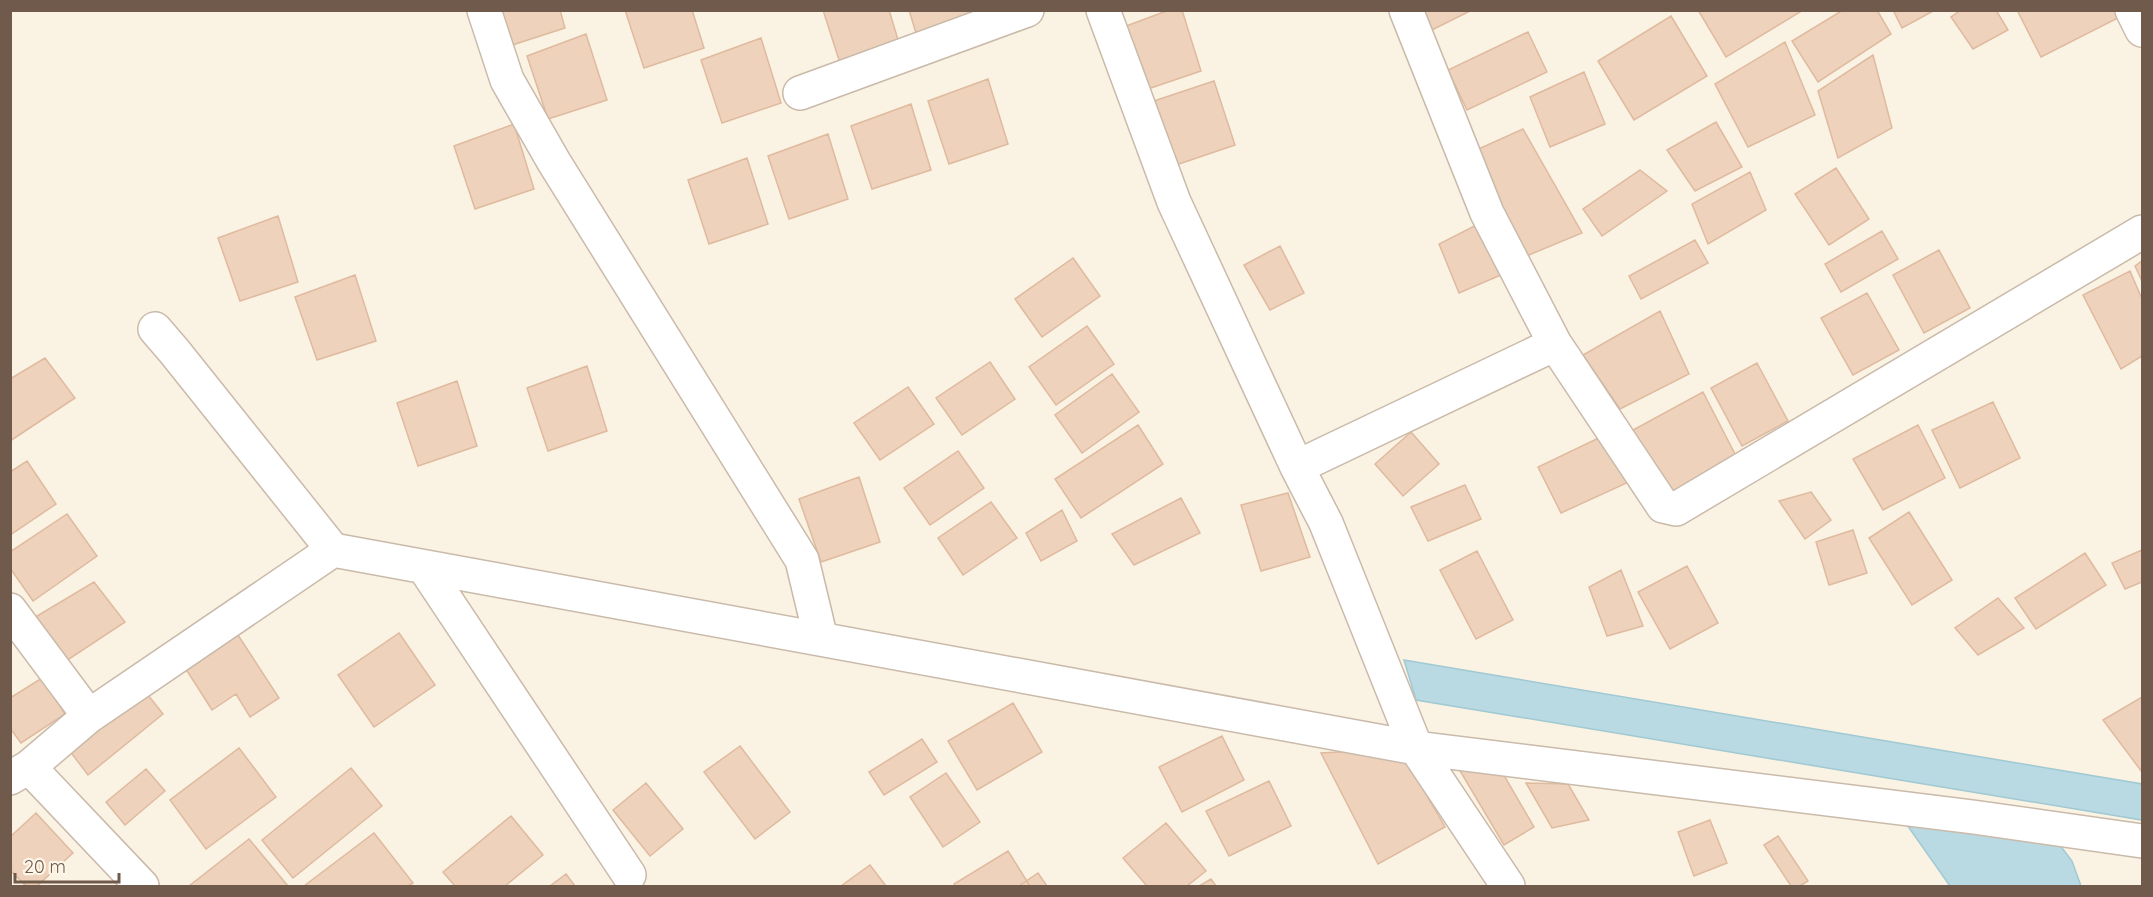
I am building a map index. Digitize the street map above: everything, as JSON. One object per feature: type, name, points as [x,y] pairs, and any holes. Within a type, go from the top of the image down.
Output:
[{"type":"street","points":[[484,10],[507,80],[554,162],[802,560],[820,639]]},
{"type":"street","points":[[800,93],[1027,10]]},
{"type":"street","points":[[1103,10],[1174,202],[1297,467],[1326,523],[1416,748],[1449,801],[1508,886]]},
{"type":"street","points":[[1406,10],[1487,213],[1555,344],[1663,506],[1676,509],[2142,232]]},
{"type":"street","points":[[2132,10],[2142,30]]},
{"type":"street","points":[[154,329],[333,550],[1416,748],[1972,817],[2142,841]]},
{"type":"street","points":[[1297,467],[1555,344]]},
{"type":"street","points":[[142,886],[20,772],[89,716],[333,550]]},
{"type":"street","points":[[424,567],[629,875]]},
{"type":"street","points":[[10,610],[89,716]]},
{"type":"water","points":[[1404,660],[2142,784],[2142,820],[1416,700]]},
{"type":"water","points":[[1907,825],[2056,840],[2072,861],[2081,886],[1950,886]]},
{"type":"building","points":[[494,10],[560,10],[565,28],[506,47]]},
{"type":"building","points":[[625,10],[692,10],[704,48],[644,68]]},
{"type":"building","points":[[823,10],[889,10],[899,43],[840,63]]},
{"type":"building","points":[[909,10],[975,10],[976,14],[916,33]]},
{"type":"building","points":[[1169,10],[1182,10],[1201,71],[1142,91],[1121,28]]},
{"type":"building","points":[[1424,10],[1472,10],[1432,30]]},
{"type":"building","points":[[1698,10],[1799,10],[1800,12],[1726,57]]},
{"type":"building","points":[[1843,10],[1877,10],[1891,34],[1818,82],[1792,41]]},
{"type":"building","points":[[1893,10],[1935,10],[1902,28]]},
{"type":"building","points":[[1961,10],[1996,10],[2008,30],[1973,49],[1951,17]]},
{"type":"building","points":[[2017,10],[2115,10],[2118,18],[2041,57]]},
{"type":"building","points":[[1671,16],[1707,76],[1634,120],[1598,61]]},
{"type":"building","points":[[1528,32],[1547,72],[1467,110],[1448,70]]},
{"type":"building","points":[[586,34],[607,100],[548,119],[527,56]]},
{"type":"building","points":[[761,38],[781,103],[722,123],[701,60]]},
{"type":"building","points":[[1785,42],[1815,115],[1748,147],[1715,84]]},
{"type":"building","points":[[1873,55],[1892,128],[1838,158],[1818,91]]},
{"type":"building","points":[[1584,72],[1605,124],[1550,147],[1530,97]]},
{"type":"building","points":[[988,79],[1008,144],[949,164],[928,101]]},
{"type":"building","points":[[1214,81],[1235,145],[1176,165],[1154,101]]},
{"type":"building","points":[[911,104],[931,170],[872,189],[851,126]]},
{"type":"building","points":[[1716,122],[1742,167],[1695,191],[1667,150]]},
{"type":"building","points":[[514,124],[534,189],[475,209],[454,146]]},
{"type":"building","points":[[1523,129],[1582,233],[1524,257],[1465,155]]},
{"type":"building","points":[[828,134],[848,199],[789,219],[768,156]]},
{"type":"building","points":[[747,158],[768,224],[709,244],[688,180]]},
{"type":"building","points":[[1836,168],[1869,219],[1829,245],[1795,194]]},
{"type":"building","points":[[1640,170],[1667,191],[1602,236],[1583,209]]},
{"type":"building","points":[[1750,172],[1766,210],[1708,244],[1692,204]]},
{"type":"building","points":[[278,216],[298,282],[240,301],[218,238]]},
{"type":"building","points":[[1490,218],[1510,271],[1459,293],[1439,244]]},
{"type":"building","points":[[1882,231],[1898,259],[1841,292],[1825,264]]},
{"type":"building","points":[[1695,240],[1708,263],[1641,299],[1629,276]]},
{"type":"building","points":[[1280,246],[1304,293],[1270,310],[1244,265]]},
{"type":"building","points":[[1939,250],[1970,308],[1924,333],[1893,275]]},
{"type":"building","points":[[1073,258],[1100,296],[1042,337],[1015,299]]},
{"type":"building","points":[[2142,261],[2142,281],[2135,266]]},
{"type":"building","points":[[2130,271],[2142,299],[2142,356],[2121,369],[2083,295]]},
{"type":"building","points":[[355,275],[376,341],[317,360],[295,297]]},
{"type":"building","points":[[1867,293],[1899,350],[1853,375],[1821,318]]},
{"type":"building","points":[[1660,311],[1689,374],[1620,409],[1583,355]]},
{"type":"building","points":[[1087,326],[1114,364],[1056,405],[1029,367]]},
{"type":"building","points":[[45,358],[75,398],[10,441],[10,379]]},
{"type":"building","points":[[990,362],[1015,399],[962,435],[936,398]]},
{"type":"building","points":[[1757,363],[1788,421],[1742,446],[1711,388]]},
{"type":"building","points":[[587,366],[607,431],[548,451],[527,388]]},
{"type":"building","points":[[1112,374],[1139,412],[1082,453],[1055,415]]},
{"type":"building","points":[[457,381],[477,446],[418,466],[397,403]]},
{"type":"building","points":[[908,387],[934,424],[880,460],[854,423]]},
{"type":"building","points":[[1703,392],[1737,458],[1669,493],[1633,430]]},
{"type":"building","points":[[1993,402],[2020,458],[1960,488],[1932,430]]},
{"type":"building","points":[[1138,425],[1163,464],[1081,518],[1055,479]]},
{"type":"building","points":[[1918,425],[1945,478],[1883,510],[1853,459]]},
{"type":"building","points":[[1411,432],[1439,464],[1403,496],[1375,464]]},
{"type":"building","points":[[1609,433],[1631,481],[1561,513],[1538,467]]},
{"type":"building","points":[[958,451],[984,488],[930,525],[904,488]]},
{"type":"building","points":[[27,461],[56,504],[10,535],[10,472]]},
{"type":"building","points":[[859,477],[880,542],[821,562],[799,499]]},
{"type":"building","points":[[1465,485],[1481,519],[1428,541],[1411,507]]},
{"type":"building","points":[[1811,492],[1831,520],[1805,539],[1779,501]]},
{"type":"building","points":[[1288,493],[1310,557],[1261,571],[1241,505]]},
{"type":"building","points":[[1181,498],[1200,533],[1134,565],[1112,534]]},
{"type":"building","points":[[991,502],[1017,538],[963,575],[938,538]]},
{"type":"building","points":[[1062,510],[1077,541],[1041,561],[1026,533]]},
{"type":"building","points":[[1909,512],[1952,580],[1912,605],[1869,538]]},
{"type":"building","points":[[67,514],[97,556],[33,601],[10,568],[10,552]]},
{"type":"building","points":[[1853,530],[1867,573],[1829,585],[1816,542]]},
{"type":"building","points":[[2142,550],[2142,582],[2125,589],[2112,563]]},
{"type":"building","points":[[1477,551],[1513,620],[1476,639],[1440,570]]},
{"type":"building","points":[[2085,553],[2106,585],[2036,629],[2015,598]]},
{"type":"building","points":[[1687,566],[1718,623],[1670,649],[1638,592]]},
{"type":"building","points":[[1621,570],[1643,626],[1607,636],[1589,587]]},
{"type":"building","points":[[94,582],[125,622],[60,665],[27,622]]},
{"type":"building","points":[[1998,598],[2024,628],[1978,655],[1955,628]]},
{"type":"building","points":[[234,629],[279,698],[250,717],[236,694],[212,710],[182,663]]},
{"type":"building","points":[[399,633],[435,685],[374,727],[338,675]]},
{"type":"building","points":[[42,678],[65,714],[21,743],[10,728],[10,698]]},
{"type":"building","points":[[144,690],[163,714],[88,775],[69,750]]},
{"type":"building","points":[[2142,697],[2142,772],[2103,720]]},
{"type":"building","points":[[1013,703],[1042,752],[977,790],[948,741]]},
{"type":"building","points":[[1222,736],[1244,780],[1182,812],[1159,767]]},
{"type":"building","points":[[922,739],[937,762],[884,795],[869,772]]},
{"type":"building","points":[[740,746],[790,812],[755,839],[704,772]]},
{"type":"building","points":[[1487,746],[1534,827],[1504,845],[1456,764]]},
{"type":"building","points":[[239,748],[276,797],[206,849],[170,800]]},
{"type":"building","points":[[1400,749],[1445,827],[1378,864],[1321,753]]},
{"type":"building","points":[[351,768],[382,806],[293,878],[262,840]]},
{"type":"building","points":[[146,769],[165,791],[125,825],[106,802]]},
{"type":"building","points":[[946,773],[980,822],[943,847],[910,797]]},
{"type":"building","points":[[1269,781],[1291,826],[1229,856],[1206,811]]},
{"type":"building","points":[[646,783],[683,829],[650,856],[613,810]]},
{"type":"building","points":[[1526,783],[1568,784],[1589,820],[1552,828]]},
{"type":"building","points":[[36,813],[73,853],[37,886],[26,886],[10,870],[10,837]]},
{"type":"building","points":[[511,816],[543,855],[505,886],[455,886],[443,872]]},
{"type":"building","points":[[1710,820],[1727,863],[1694,876],[1678,832]]},
{"type":"building","points":[[1166,823],[1206,871],[1187,886],[1147,886],[1123,858]]},
{"type":"building","points":[[374,833],[413,883],[408,886],[304,886]]},
{"type":"building","points":[[1778,836],[1808,881],[1800,886],[1791,886],[1764,845]]},
{"type":"building","points":[[249,839],[288,886],[189,886]]},
{"type":"building","points":[[1008,851],[1030,886],[955,886],[954,884]]},
{"type":"building","points":[[870,865],[886,886],[841,886]]},
{"type":"building","points":[[1038,873],[1047,886],[1019,886]]},
{"type":"building","points":[[566,874],[575,886],[550,886]]},
{"type":"building","points":[[1211,879],[1216,886],[1199,886]]}]
